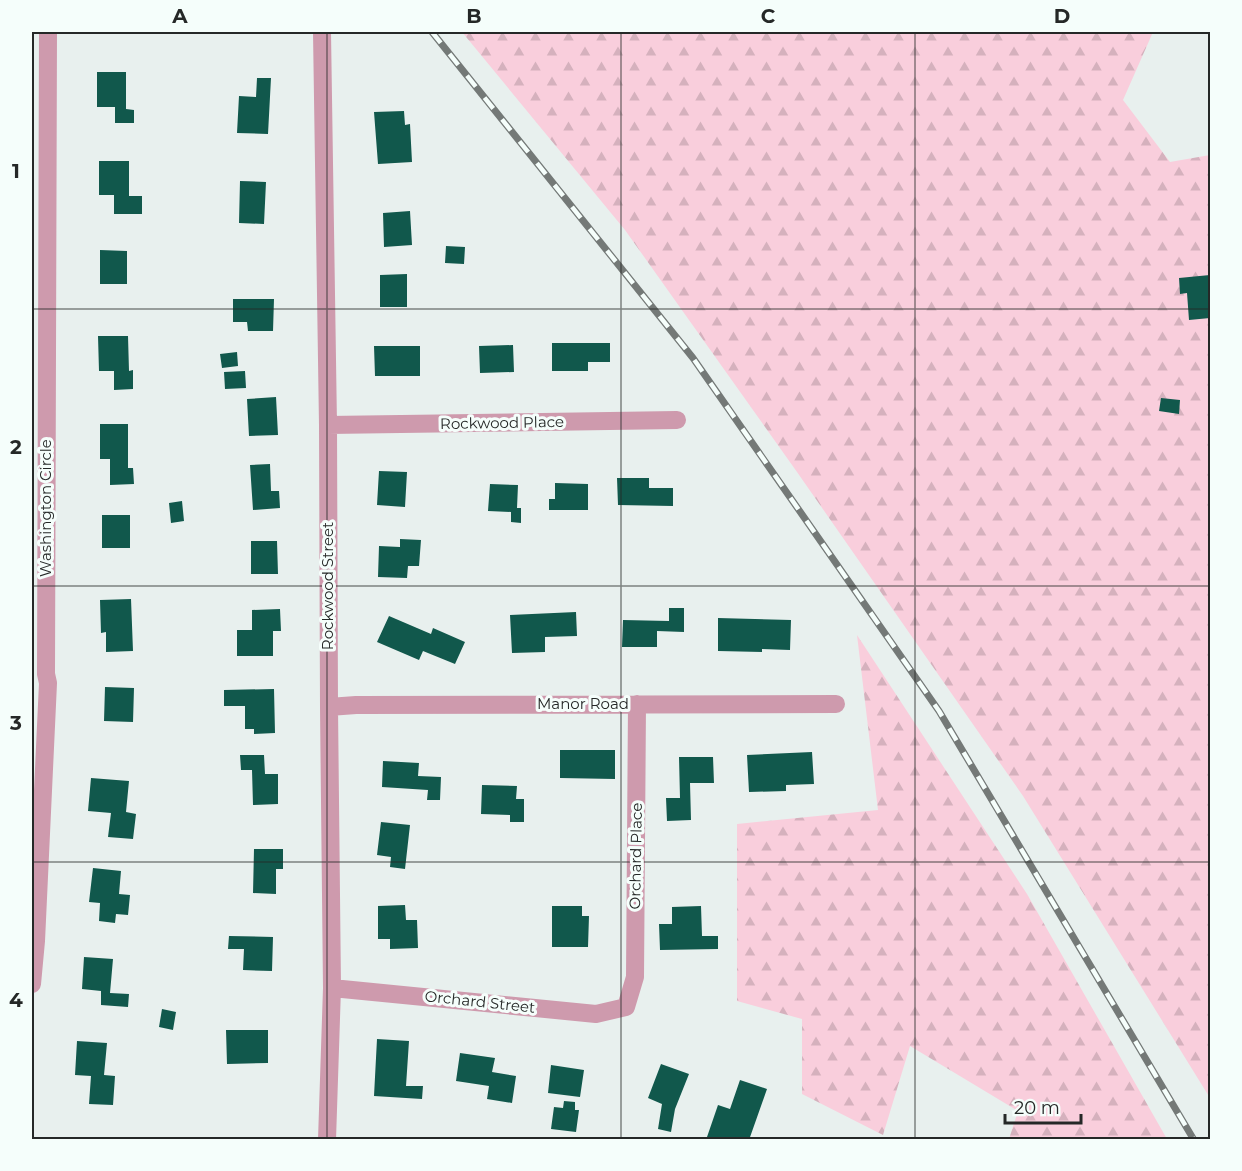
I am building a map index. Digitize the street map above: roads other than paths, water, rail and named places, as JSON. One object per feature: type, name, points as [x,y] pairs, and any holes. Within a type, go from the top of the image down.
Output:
[{"type":"street","name":"Washington Circle","points":[[32,973],[36,941],[40,683],[46,674],[48,32]]},
{"type":"street","name":"Rockwood Street","points":[[322,32],[328,425],[332,988],[327,1140]]},
{"type":"street","name":"Rockwood Place","points":[[328,425],[677,420]]},
{"type":"street","name":"Orchard Place","points":[[626,1007],[635,977],[637,704]]},
{"type":"street","name":"Manor Road","points":[[329,706],[836,704]]},
{"type":"street","name":"Orchard Street","points":[[332,988],[596,1014],[626,1007]]},
{"type":"railway","points":[[432,32],[693,358],[939,711],[1194,1140]]}]
